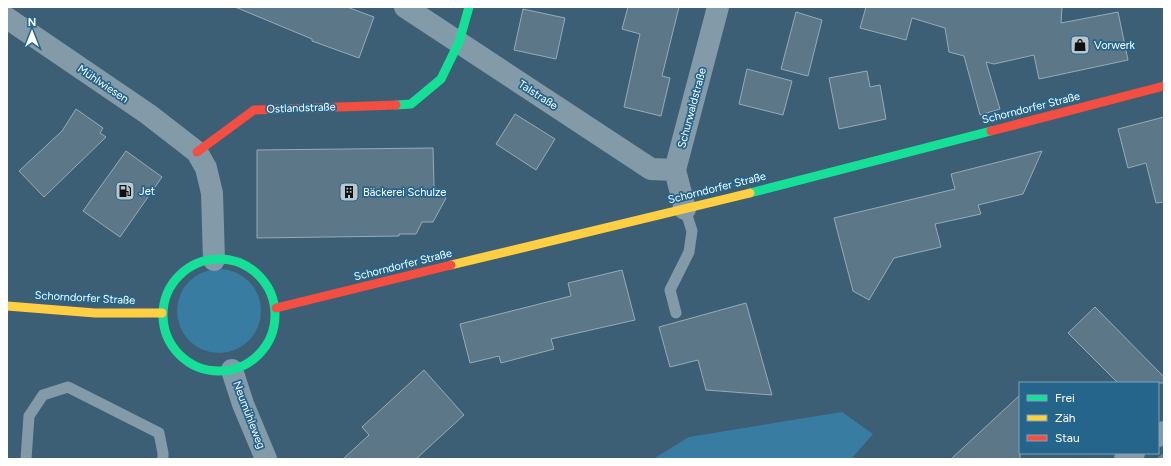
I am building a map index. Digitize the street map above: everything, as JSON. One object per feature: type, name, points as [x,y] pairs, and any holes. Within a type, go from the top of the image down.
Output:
[{"type":"street","name":"Talstraße","points":[[405,7],[651,169],[675,170]]},
{"type":"street","name":"Ostlandstraße","points":[[197,152],[254,110],[411,104],[442,80],[459,42],[469,7]]},
{"type":"street","name":"Schurwaldstraße","points":[[685,209],[675,170],[718,7]]},
{"type":"street","name":"Mühlwiesen","points":[[7,18],[148,114],[197,152]]},
{"type":"street","name":"Schorndorfer Straße","points":[[276,308],[685,209],[1164,86]]},
{"type":"street","points":[[197,152],[206,168],[212,193],[214,260]]},
{"type":"street","points":[[228,259],[251,268],[268,285],[276,308],[274,330],[270,340],[260,354],[248,364],[232,370],[216,371],[199,368],[185,360],[173,348],[166,334],[162,313],[165,299],[173,282],[187,268],[204,260],[228,259]]},
{"type":"street","name":"Schorndorfer Straße","points":[[7,306],[96,313],[162,313]]},
{"type":"street","name":"Neumühleweg","points":[[232,370],[243,404],[266,459]]},
{"type":"lane","points":[[676,313],[670,290],[689,252],[692,230],[685,209]]},
{"type":"lane","points":[[26,459],[29,416],[43,395],[68,387],[159,434],[163,459]]},
{"type":"shaded area","points":[[219,269],[235,272],[249,281],[258,295],[261,311],[258,327],[249,341],[235,350],[219,353],[203,350],[189,341],[180,327],[177,311],[180,295],[189,281],[203,272]]},
{"type":"shaded area","points":[[842,412],[873,434],[851,459],[653,459],[689,437]]},
{"type":"building","points":[[235,7],[347,7],[374,17],[359,58],[312,41],[312,39]]},
{"type":"building","points":[[628,7],[679,7],[662,76],[670,78],[661,116],[624,107],[640,34],[622,29]]},
{"type":"building","points":[[866,7],[1062,7],[1061,23],[1118,12],[1128,60],[1039,79],[1034,55],[994,64],[986,62],[1000,109],[980,115],[964,56],[949,52],[945,28],[912,18],[906,40],[860,28]]},
{"type":"building","points":[[523,9],[565,18],[556,59],[514,50]]},
{"type":"building","points":[[796,12],[822,20],[808,76],[781,69]]},
{"type":"building","points":[[747,69],[792,81],[783,115],[739,104]]},
{"type":"building","points":[[867,71],[870,87],[880,85],[886,119],[839,129],[829,78]]},
{"type":"building","points":[[76,109],[103,128],[100,133],[106,137],[44,197],[19,171],[62,131]]},
{"type":"building","points":[[515,114],[555,139],[536,170],[496,144]]},
{"type":"building","points":[[1164,117],[1164,202],[1156,203],[1146,163],[1128,168],[1118,129]]},
{"type":"building","name":"Bäckerei Schulze","points":[[433,148],[434,186],[446,198],[433,222],[422,222],[416,234],[399,234],[399,236],[257,238],[257,150]]},
{"type":"building","name":"Jet","points":[[126,151],[162,177],[120,237],[83,211]]},
{"type":"building","points":[[1042,151],[1023,194],[978,205],[981,214],[935,224],[941,247],[894,258],[869,300],[853,291],[834,218],[955,189],[951,174]]},
{"type":"building","points":[[622,270],[635,320],[551,339],[554,349],[501,363],[499,356],[470,363],[460,324],[571,296],[568,283]]},
{"type":"building","points":[[746,303],[772,395],[706,390],[698,360],[670,367],[659,327]]},
{"type":"building","points":[[1095,307],[1164,377],[1164,383],[1117,382],[1068,333]]},
{"type":"building","points":[[424,370],[464,415],[416,459],[343,459],[369,435],[362,427]]},
{"type":"building","points":[[1019,396],[1020,459],[951,459]]},
{"type":"traffic: fast","points":[[396,105],[411,104],[441,79],[459,42],[469,7]]},
{"type":"traffic: fast","points":[[750,193],[991,131]]},
{"type":"traffic: fast","points":[[219,259],[240,263],[259,275],[271,294],[275,315],[271,336],[259,355],[240,367],[219,371],[198,367],[179,355],[167,336],[163,315],[167,294],[179,275],[198,263],[219,259]]},
{"type":"traffic: slow","points":[[451,265],[750,193]]},
{"type":"traffic: slow","points":[[7,306],[95,313],[162,313]]},
{"type":"traffic: jam","points":[[991,131],[1164,86]]},
{"type":"traffic: jam","points":[[197,152],[254,110],[396,105]]},
{"type":"traffic: jam","points":[[276,308],[451,265]]},
{"type":"place","name":"Vorwerk","points":[[1080,45]]},
{"type":"place","name":"Jet","points":[[125,191]]},
{"type":"place","name":"Bäckerei Schulze","points":[[349,192]]}]
